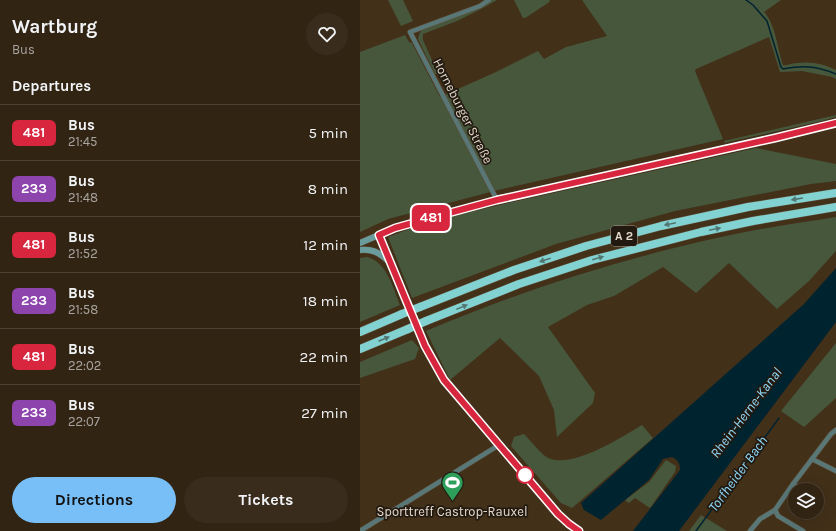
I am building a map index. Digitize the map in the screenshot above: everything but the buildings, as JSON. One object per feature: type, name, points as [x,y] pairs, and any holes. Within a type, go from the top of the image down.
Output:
[{"type":"highway","name":"A 2","points":[[360,332],[514,270],[586,246],[660,226],[748,207],[836,193]]},
{"type":"highway","name":"A 2","points":[[360,349],[519,284],[592,260],[700,232],[753,221],[836,207]]},
{"type":"main road","points":[[360,243],[395,228],[497,200],[836,124]]},
{"type":"main road","points":[[379,235],[425,346],[444,380],[558,514],[579,531]]},
{"type":"main road","points":[[360,250],[369,250],[380,253],[389,261]]},
{"type":"street","name":"Horneburger Straße","points":[[490,0],[480,6],[410,32],[497,200]]},
{"type":"street","points":[[794,483],[830,434],[836,430]]},
{"type":"street","points":[[360,531],[367,529],[499,445]]},
{"type":"street","points":[[812,459],[836,471]]},
{"type":"street","points":[[750,531],[760,519],[775,510],[788,491]]},
{"type":"street","points":[[775,510],[778,516],[803,531]]},
{"type":"green space","points":[[388,0],[403,0],[413,21],[401,26]]},
{"type":"green space","points":[[492,0],[497,0],[457,21],[423,34],[423,40],[438,74],[435,74],[418,39],[420,32],[423,29],[480,7]]},
{"type":"green space","points":[[514,0],[549,0],[550,1],[523,18]]},
{"type":"green space","points":[[582,0],[781,0],[764,12],[774,30],[783,65],[807,62],[822,65],[836,70],[836,79],[802,71],[780,72],[769,37],[696,69],[695,71],[723,139],[498,190],[388,219],[360,232],[360,52],[405,35],[409,42],[412,43],[440,97],[538,51],[544,59],[566,47],[607,36]]},
{"type":"green space","points":[[836,115],[836,117],[822,121],[725,143],[724,141]]},
{"type":"green space","points":[[756,148],[836,164],[836,181],[811,184],[675,211],[556,244],[412,298],[388,237],[428,222]]},
{"type":"green space","points":[[836,217],[835,252],[809,281],[777,309],[729,263],[696,293],[663,267],[614,296],[587,305],[548,327],[595,393],[593,403],[557,437],[554,410],[539,376],[500,338],[450,380],[426,331],[536,289],[649,254],[740,233]]},
{"type":"green space","points":[[367,257],[380,264],[392,284],[400,305],[360,322],[360,258]]},
{"type":"green space","points":[[412,340],[419,348],[415,359],[360,378],[360,362]]},
{"type":"green space","points":[[836,343],[836,398],[804,427],[781,411]]},
{"type":"green space","points":[[642,425],[653,438],[572,508],[561,503],[511,446],[514,437],[524,434],[548,458],[558,460],[570,459],[583,456],[609,444]]},
{"type":"green space","points":[[666,460],[676,466],[675,472],[650,508],[635,498],[629,503],[625,500],[649,482]]},
{"type":"green space","points":[[701,515],[727,531],[689,531]]},
{"type":"water","name":"Rhein-Herne-Kanal","points":[[836,268],[836,322],[679,531],[633,531],[680,470],[680,465],[676,459],[672,457],[663,459],[649,480],[601,520],[584,510],[581,503],[804,304]]},
{"type":"waterway","points":[[746,0],[753,5],[767,21],[781,67],[783,69],[810,67],[836,74]]},
{"type":"waterway","name":"Torfheider Bach","points":[[696,531],[779,418]]},
{"type":"bus line","name":"481","points":[[579,531],[558,514],[444,380],[425,346],[379,235],[395,228],[497,200],[836,123]]},
{"type":"place","name":"Sporttreff Castrop-Rauxel","points":[[452,502]]}]
